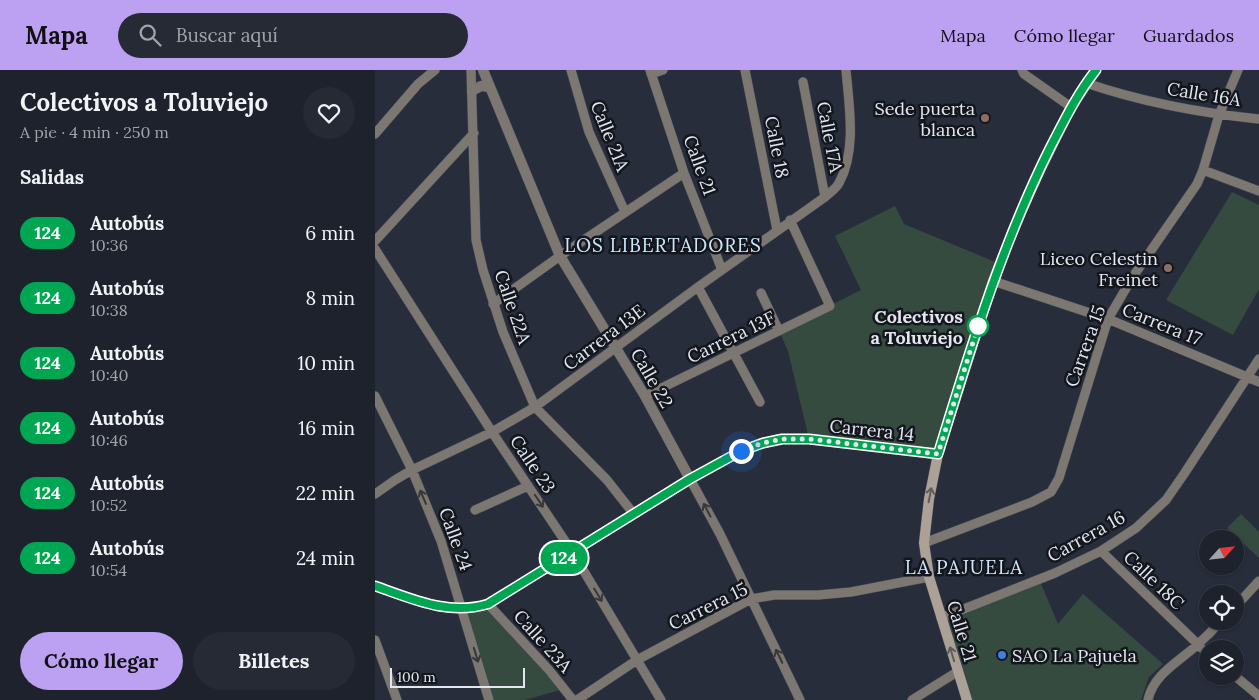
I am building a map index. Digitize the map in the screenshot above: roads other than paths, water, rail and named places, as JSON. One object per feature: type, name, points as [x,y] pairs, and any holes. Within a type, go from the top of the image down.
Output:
[{"type":"main road","points":[[938,454],[993,282],[1014,228],[1071,106],[1096,70]]},
{"type":"main road","name":"Calle 21","points":[[938,454],[923,543],[929,577],[967,700]]},
{"type":"street","name":"Calle 22A","points":[[471,70],[476,240],[493,304],[518,371],[535,407],[607,480],[633,513]]},
{"type":"street","name":"Calle 22","points":[[483,70],[560,256],[645,396],[720,534],[800,700]]},
{"type":"street","name":"Calle 21A","points":[[571,70],[589,132],[625,212]]},
{"type":"street","points":[[650,72],[663,70]]},
{"type":"street","name":"Calle 18","points":[[745,70],[777,230]]},
{"type":"street","name":"Carrera 13E","points":[[375,494],[412,470],[492,432],[535,407],[790,220],[825,197],[838,185],[849,149],[850,121],[846,70]]},
{"type":"street","name":"Carrera 15","points":[[923,543],[1014,510],[1051,492],[1059,478],[1108,319],[1132,278],[1191,194],[1203,170],[1219,115],[1238,70]]},
{"type":"street","points":[[375,134],[430,71]]},
{"type":"street","points":[[1024,71],[1071,106]]},
{"type":"street","name":"Calle 21","points":[[650,72],[684,173],[721,270]]},
{"type":"street","name":"Calle 17A","points":[[803,82],[825,197]]},
{"type":"street","name":"Calle 16A","points":[[1086,83],[1144,101],[1219,115],[1259,119]]},
{"type":"street","points":[[472,91],[481,86],[490,88]]},
{"type":"street","points":[[375,241],[474,132]]},
{"type":"street","points":[[1203,170],[1259,191]]},
{"type":"street","points":[[493,304],[560,256],[684,173]]},
{"type":"street","name":"Carrera 13F","points":[[645,396],[830,306],[790,220]]},
{"type":"street","name":"Calle 23","points":[[375,249],[492,432],[573,553],[661,700]]},
{"type":"street","name":"Carrera 17","points":[[993,282],[1108,319],[1259,382]]},
{"type":"street","points":[[698,287],[760,402]]},
{"type":"street","points":[[761,293],[779,331]]},
{"type":"street","name":"Carrera 16","points":[[941,618],[1055,573],[1101,551],[1136,528],[1165,500],[1249,377],[1259,359]]},
{"type":"street","name":"Calle 24","points":[[375,396],[412,470],[441,541],[489,700]]},
{"type":"street","name":"Carrera 14","points":[[375,586],[428,604],[462,609],[488,604],[690,479],[741,451],[763,443],[782,439],[809,439],[938,454]]},
{"type":"street","points":[[475,510],[528,486]]},
{"type":"street","name":"Calle 18C","points":[[1101,551],[1198,645]]},
{"type":"street","name":"Carrera 15","points":[[577,700],[637,660],[751,599],[774,595],[818,595],[851,592],[929,577]]},
{"type":"street","points":[[1244,597],[1259,581]]},
{"type":"street","name":"Calle 23A","points":[[488,604],[549,670],[573,700]]},
{"type":"street","points":[[1148,700],[1154,684],[1161,675],[1198,645],[1212,630]]},
{"type":"street","points":[[375,640],[397,700]]},
{"type":"street","points":[[912,700],[957,672]]},
{"type":"street","points":[[1244,684],[1259,696]]},
{"type":"place","name":"Sede puerta blanca","points":[[985,118]]},
{"type":"place","name":"Liceo Celestin Freinet","points":[[1168,268]]},
{"type":"place","name":"Colectivos a Toluviejo","points":[[978,326]]},
{"type":"place","name":"SAO La Pajuela","points":[[1002,655]]},
{"type":"district","name":"LOS LIBERTADORES","points":[[663,245]]},
{"type":"district","name":"LA PAJUELA","points":[[964,567]]}]
